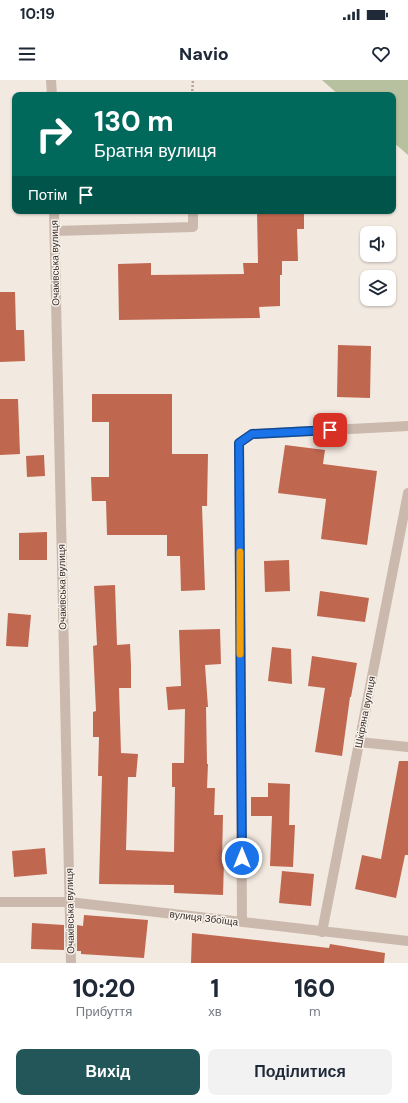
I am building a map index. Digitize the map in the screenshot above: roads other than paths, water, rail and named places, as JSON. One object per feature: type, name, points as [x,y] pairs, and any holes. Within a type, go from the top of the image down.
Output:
[{"type":"street","points":[[51,80],[52,92]]},
{"type":"street","name":"Очаківська вулиця","points":[[54,214],[71,963]]},
{"type":"street","points":[[55,231],[193,228],[193,214]]},
{"type":"street","points":[[242,922],[239,443],[252,434],[408,426]]},
{"type":"street","name":"Шкіряна вулиця","points":[[322,932],[408,493]]},
{"type":"street","points":[[359,742],[408,747]]},
{"type":"street","name":"вулиця Збоїща","points":[[0,902],[69,902],[408,941]]}]
